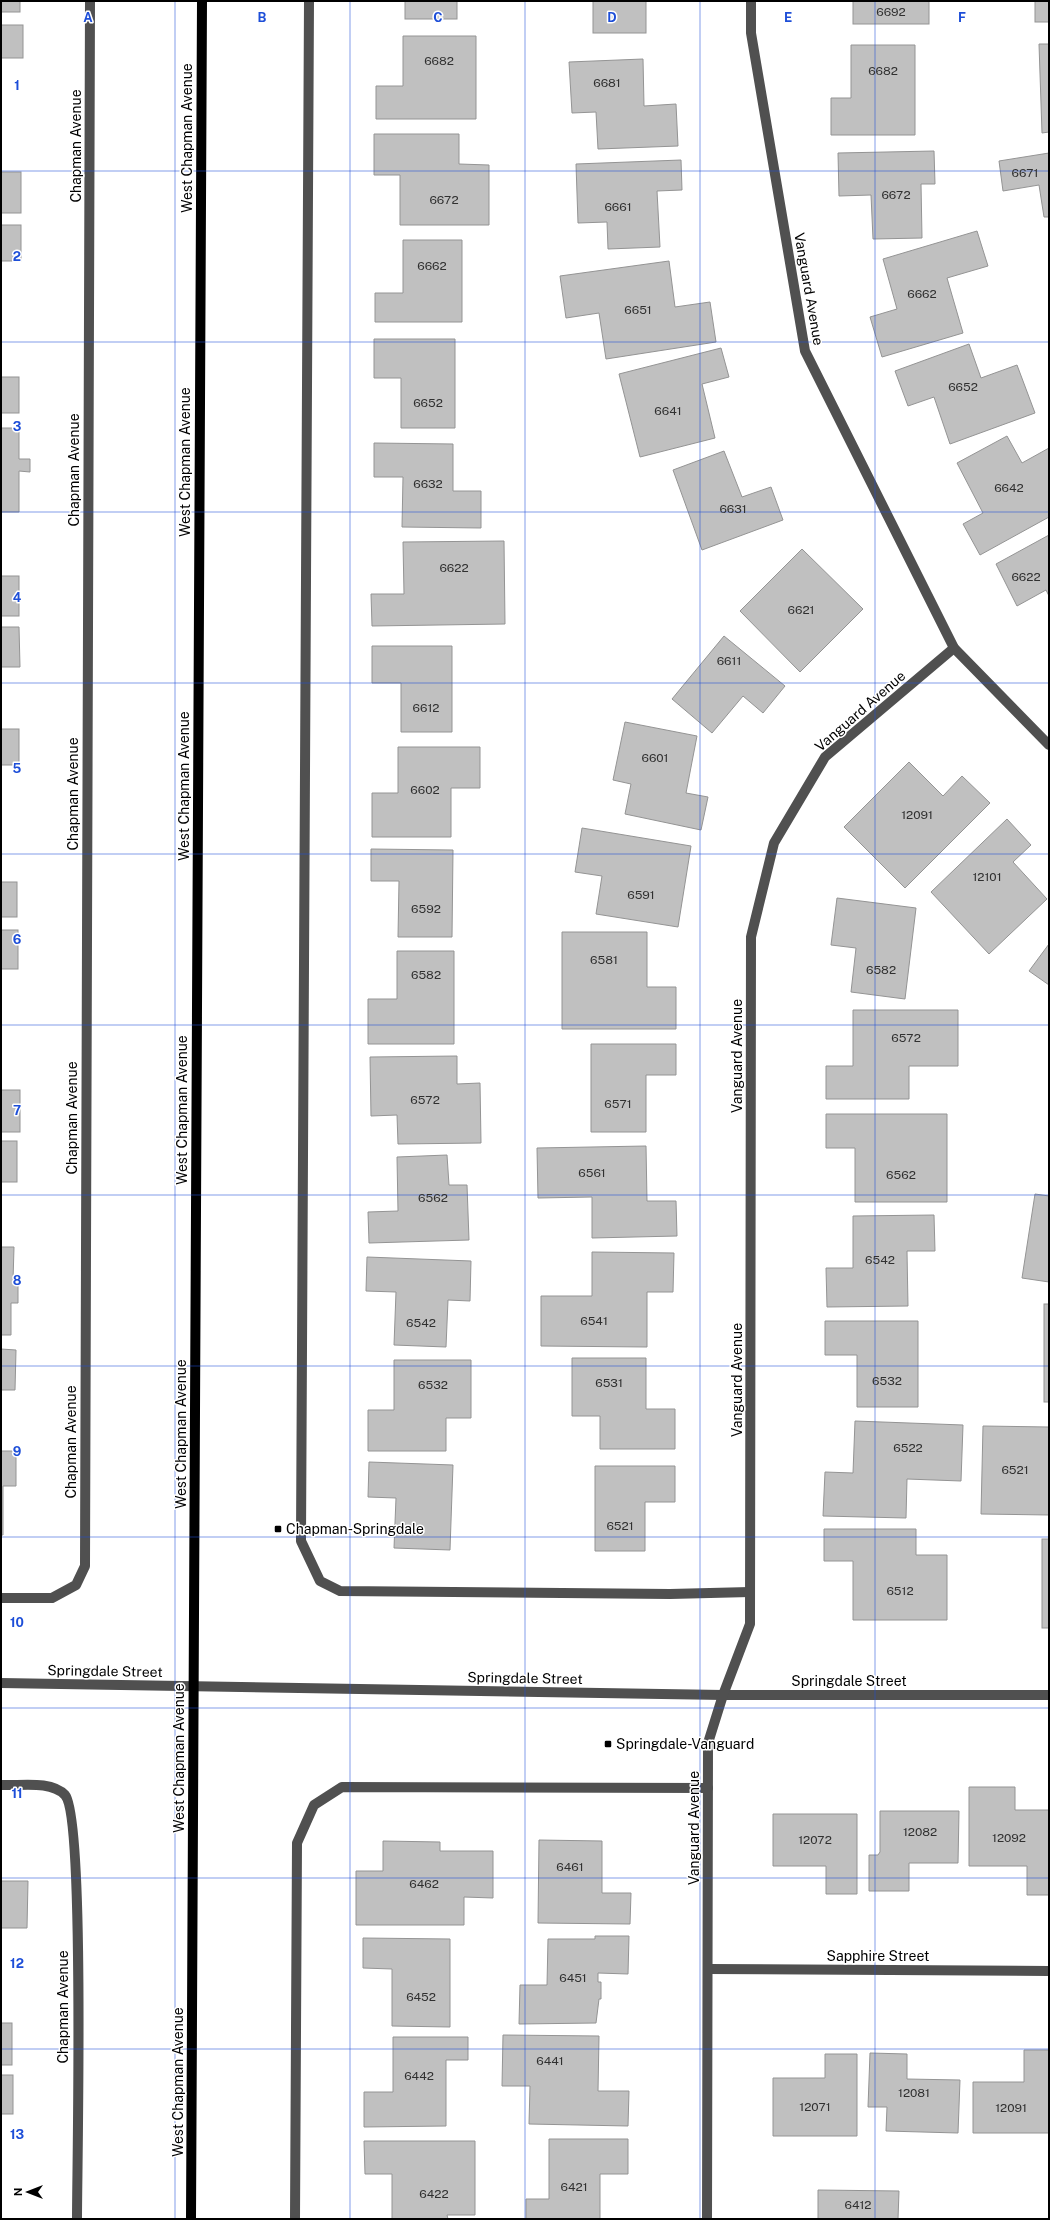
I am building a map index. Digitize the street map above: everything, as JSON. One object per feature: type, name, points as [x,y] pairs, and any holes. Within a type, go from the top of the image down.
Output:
[{"type":"main road","name":"West Chapman Avenue","points":[[191,2219],[202,1]]},
{"type":"street","name":"Chapman Avenue","points":[[1,1598],[52,1598],[76,1585],[85,1566],[90,1]]},
{"type":"street","points":[[309,1],[301,1541],[320,1581],[340,1591],[662,1594],[750,1592]]},
{"type":"street","name":"Vanguard Avenue","points":[[707,2219],[708,1743],[723,1695],[750,1624],[751,937],[774,843],[825,757],[954,648],[805,351],[751,33],[751,1]]},
{"type":"street","points":[[954,648],[1049,744]]},
{"type":"street","name":"Springdale Street","points":[[1,1683],[723,1695],[1049,1696]]},
{"type":"street","name":"Chapman Avenue","points":[[1,1785],[54,1787],[65,1796],[71,1810],[77,1892],[77,2219]]},
{"type":"street","points":[[295,2219],[297,1843],[314,1805],[342,1787],[708,1788]]},
{"type":"street","name":"Sapphire Street","points":[[708,1969],[1049,1971]]},
{"type":"building","points":[[1,1],[20,1],[20,12],[1,12]]},
{"type":"building","points":[[405,1],[457,1],[457,19],[405,19]]},
{"type":"building","points":[[593,1],[646,1],[646,33],[593,33]]},
{"type":"building","points":[[853,1],[929,1],[929,24],[853,24]]},
{"type":"building","points":[[1035,1],[1049,1],[1049,22],[1035,22]]},
{"type":"building","points":[[1,25],[23,25],[23,58],[1,58]]},
{"type":"building","points":[[403,36],[476,36],[476,119],[376,119],[376,86],[403,86]]},
{"type":"building","points":[[1039,44],[1049,44],[1049,132],[1042,133]]},
{"type":"building","points":[[851,45],[915,45],[915,135],[831,135],[831,98],[851,98]]},
{"type":"building","points":[[643,59],[644,106],[676,104],[678,146],[598,149],[596,112],[572,113],[569,62]]},
{"type":"building","points":[[374,134],[459,134],[459,164],[489,165],[489,225],[400,225],[400,175],[374,175]]},
{"type":"building","points":[[934,151],[935,184],[921,184],[922,238],[873,239],[871,195],[839,196],[838,153]]},
{"type":"building","points":[[1049,153],[1049,217],[1044,217],[1039,185],[1003,191],[999,161]]},
{"type":"building","points":[[681,160],[682,190],[657,191],[660,247],[608,249],[607,222],[578,223],[576,164]]},
{"type":"building","points":[[1,172],[21,172],[21,213],[1,213]]},
{"type":"building","points":[[1,225],[21,225],[21,261],[1,261]]},
{"type":"building","points":[[977,231],[988,266],[947,278],[963,333],[882,357],[870,317],[897,309],[883,259]]},
{"type":"building","points":[[403,240],[462,240],[462,322],[375,322],[375,293],[403,293]]},
{"type":"building","points":[[669,261],[675,307],[710,302],[716,342],[606,359],[599,313],[566,318],[560,276]]},
{"type":"building","points":[[374,339],[455,339],[455,428],[401,428],[401,378],[374,378]]},
{"type":"building","points":[[969,344],[981,378],[1017,365],[1035,413],[950,444],[934,397],[908,406],[895,371]]},
{"type":"building","points":[[721,348],[729,377],[702,384],[715,438],[640,457],[619,374]]},
{"type":"building","points":[[1,377],[19,377],[19,413],[1,413]]},
{"type":"building","points":[[1,428],[19,428],[19,459],[30,459],[30,472],[19,471],[19,512],[1,512]]},
{"type":"building","points":[[1007,436],[1022,463],[1049,448],[1049,517],[980,555],[963,524],[983,513],[957,463]]},
{"type":"building","points":[[374,443],[453,444],[453,491],[481,491],[481,528],[402,527],[403,477],[374,477]]},
{"type":"building","points":[[724,451],[742,497],[771,487],[783,520],[702,550],[673,470]]},
{"type":"building","points":[[1049,535],[1049,596],[1046,590],[1017,606],[996,564]]},
{"type":"building","points":[[504,541],[505,624],[372,626],[371,594],[404,594],[403,542]]},
{"type":"building","points":[[802,549],[863,609],[800,672],[740,611]]},
{"type":"building","points":[[1,576],[19,576],[19,616],[1,616]]},
{"type":"building","points":[[1,627],[19,627],[20,667],[1,667]]},
{"type":"building","points":[[724,636],[785,686],[763,713],[743,696],[712,733],[672,699]]},
{"type":"building","points":[[372,646],[452,646],[452,732],[401,732],[401,683],[372,683]]},
{"type":"building","points":[[625,722],[697,736],[686,793],[708,797],[701,830],[625,814],[631,784],[613,780]]},
{"type":"building","points":[[1,729],[19,729],[19,765],[1,765]]},
{"type":"building","points":[[398,747],[480,747],[480,788],[451,788],[451,837],[372,837],[372,793],[398,793]]},
{"type":"building","points":[[909,762],[943,796],[962,776],[990,803],[905,888],[844,827]]},
{"type":"building","points":[[1007,819],[1031,845],[1013,862],[1047,899],[989,954],[931,892]]},
{"type":"building","points":[[582,828],[691,846],[678,927],[596,914],[602,876],[575,872]]},
{"type":"building","points":[[371,849],[453,850],[452,937],[398,937],[399,881],[371,881]]},
{"type":"building","points":[[1,882],[17,882],[17,917],[1,917]]},
{"type":"building","points":[[837,898],[916,908],[905,999],[851,992],[856,948],[831,945]]},
{"type":"building","points":[[1,930],[18,930],[18,969],[1,969]]},
{"type":"building","points":[[562,932],[647,932],[647,987],[676,987],[676,1029],[562,1029]]},
{"type":"building","points":[[1049,944],[1049,985],[1029,971]]},
{"type":"building","points":[[397,951],[454,951],[454,1044],[368,1044],[368,999],[397,999]]},
{"type":"building","points":[[853,1010],[958,1010],[958,1066],[909,1066],[909,1099],[826,1099],[826,1066],[853,1066]]},
{"type":"building","points":[[591,1044],[676,1044],[676,1075],[646,1075],[646,1132],[591,1132]]},
{"type":"building","points":[[457,1056],[457,1084],[480,1083],[481,1143],[398,1144],[397,1115],[371,1116],[370,1057]]},
{"type":"building","points":[[1,1090],[20,1090],[20,1132],[1,1132]]},
{"type":"building","points":[[826,1114],[947,1114],[947,1202],[855,1202],[855,1148],[826,1148]]},
{"type":"building","points":[[1,1141],[17,1141],[17,1182],[1,1182]]},
{"type":"building","points":[[646,1146],[647,1201],[676,1201],[677,1236],[592,1238],[592,1197],[538,1198],[537,1148]]},
{"type":"building","points":[[447,1155],[449,1185],[467,1185],[469,1240],[369,1243],[368,1212],[398,1211],[397,1157]]},
{"type":"building","points":[[1035,1194],[1049,1196],[1049,1282],[1022,1278]]},
{"type":"building","points":[[934,1215],[935,1251],[907,1251],[908,1306],[827,1307],[826,1268],[853,1268],[853,1216]]},
{"type":"building","points":[[1,1247],[14,1247],[13,1281],[18,1281],[18,1303],[11,1303],[11,1335],[1,1335]]},
{"type":"building","points":[[592,1252],[674,1253],[673,1292],[647,1292],[647,1347],[541,1346],[541,1296],[592,1296]]},
{"type":"building","points":[[367,1257],[471,1261],[470,1301],[448,1300],[446,1347],[394,1345],[396,1292],[366,1291]]},
{"type":"building","points":[[1044,1304],[1049,1304],[1049,1402],[1044,1402]]},
{"type":"building","points":[[825,1321],[918,1321],[918,1407],[857,1407],[857,1355],[825,1355]]},
{"type":"building","points":[[1,1349],[16,1350],[15,1390],[1,1390]]},
{"type":"building","points":[[572,1358],[646,1358],[646,1409],[675,1409],[675,1449],[600,1449],[600,1416],[572,1416]]},
{"type":"building","points":[[394,1360],[471,1360],[471,1418],[446,1418],[446,1451],[368,1451],[368,1410],[394,1410]]},
{"type":"building","points":[[855,1421],[963,1425],[961,1481],[907,1479],[906,1518],[823,1516],[825,1472],[853,1473]]},
{"type":"building","points":[[983,1426],[1049,1427],[1049,1515],[981,1514]]},
{"type":"building","points":[[1,1451],[16,1451],[16,1486],[3,1486],[3,1535],[1,1535]]},
{"type":"building","points":[[369,1462],[453,1465],[450,1550],[394,1548],[396,1498],[368,1497]]},
{"type":"building","points":[[595,1466],[675,1466],[675,1502],[645,1502],[645,1551],[595,1551]]},
{"type":"building","points":[[824,1529],[916,1529],[916,1555],[947,1555],[947,1620],[853,1620],[853,1561],[824,1561]]},
{"type":"building","points":[[1042,1539],[1049,1539],[1049,1628],[1042,1628]]},
{"type":"building","points":[[969,1787],[1015,1787],[1015,1810],[1049,1810],[1049,1895],[1027,1895],[1027,1866],[969,1866]]},
{"type":"building","points":[[880,1811],[959,1811],[958,1863],[909,1863],[909,1891],[869,1891],[869,1855],[878,1855],[880,1852]]},
{"type":"building","points":[[773,1814],[857,1814],[857,1894],[826,1894],[826,1866],[773,1866]]},
{"type":"building","points":[[539,1840],[602,1841],[602,1893],[631,1893],[630,1924],[538,1923]]},
{"type":"building","points":[[383,1841],[440,1842],[440,1851],[493,1851],[493,1898],[464,1897],[464,1925],[356,1925],[356,1871],[383,1871]]},
{"type":"building","points":[[1,1881],[28,1881],[27,1928],[1,1928]]},
{"type":"building","points":[[595,1936],[629,1936],[628,1974],[598,1973],[598,1982],[601,1982],[601,1999],[599,1999],[596,2023],[519,2024],[520,1985],[547,1985],[548,1939],[595,1939]]},
{"type":"building","points":[[363,1938],[450,1939],[450,2027],[392,2026],[392,1969],[363,1968]]},
{"type":"building","points":[[1,2023],[12,2023],[12,2065],[1,2065]]},
{"type":"building","points":[[503,2035],[599,2036],[598,2091],[629,2091],[628,2126],[529,2124],[530,2086],[502,2086]]},
{"type":"building","points":[[393,2037],[468,2037],[468,2060],[446,2060],[446,2126],[364,2127],[364,2092],[393,2092]]},
{"type":"building","points":[[1024,2050],[1049,2050],[1049,2133],[973,2133],[973,2082],[1024,2082]]},
{"type":"building","points":[[870,2053],[907,2054],[907,2079],[960,2080],[958,2133],[886,2131],[887,2107],[868,2107]]},
{"type":"building","points":[[825,2054],[857,2054],[857,2136],[773,2136],[773,2078],[825,2078]]},
{"type":"building","points":[[1,2075],[13,2075],[13,2114],[1,2114]]},
{"type":"building","points":[[549,2139],[628,2139],[628,2174],[600,2174],[600,2219],[526,2219],[526,2199],[549,2199]]},
{"type":"building","points":[[364,2141],[475,2141],[475,2215],[447,2215],[448,2219],[392,2219],[392,2174],[365,2174]]},
{"type":"building","points":[[818,2190],[899,2191],[898,2219],[818,2219]]},
{"type":"place","name":"Chapman-Springdale","points":[[278,1529]]},
{"type":"place","name":"Springdale-Vanguard","points":[[608,1744]]}]
